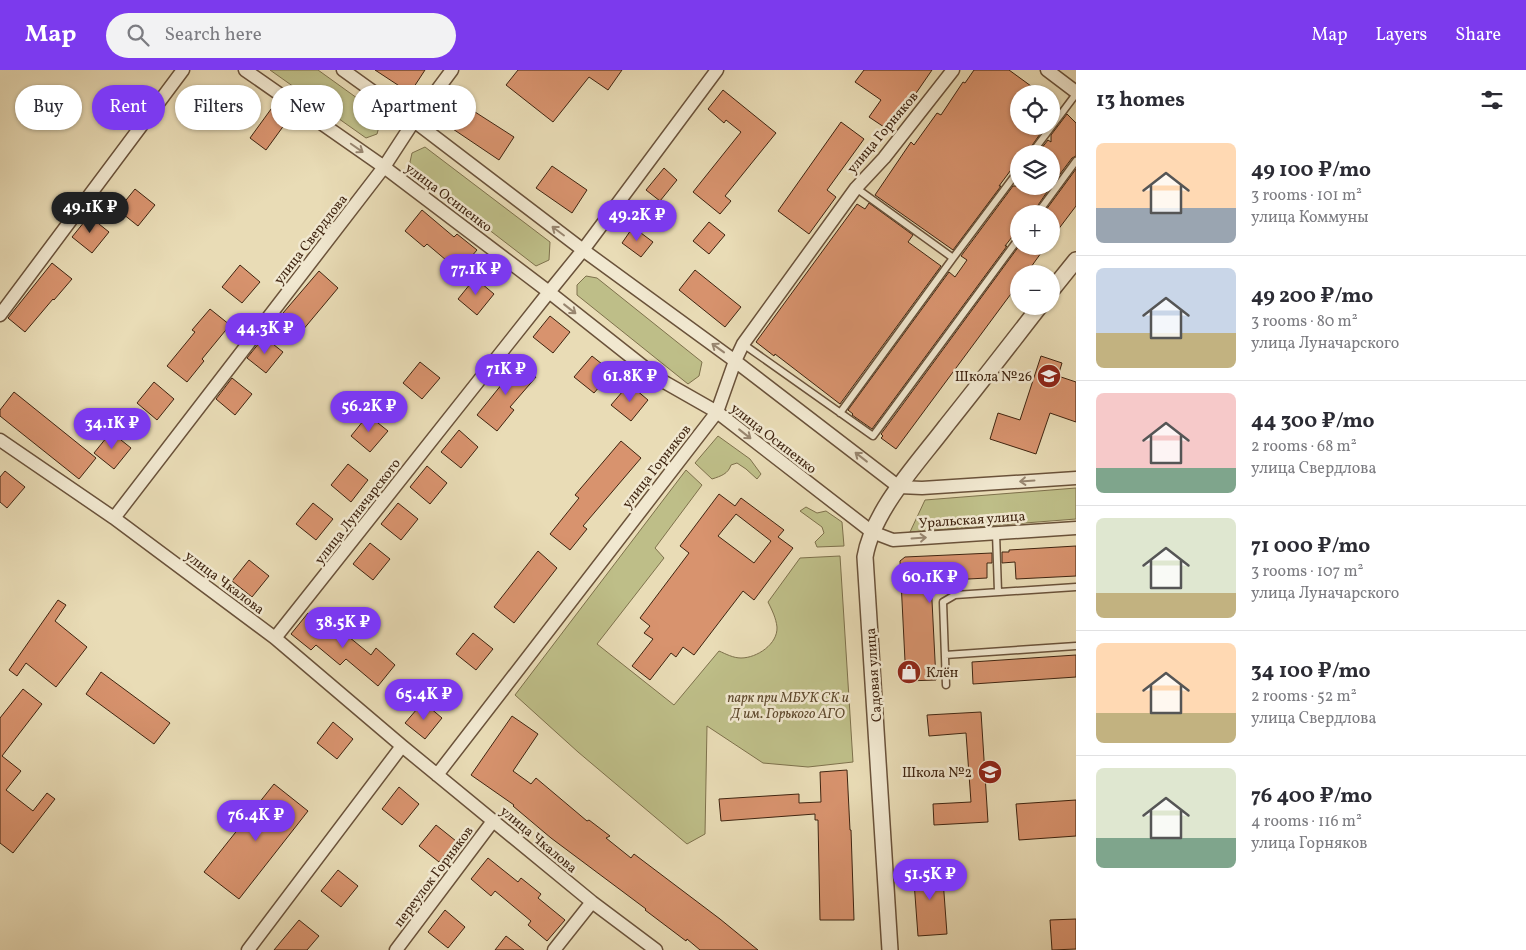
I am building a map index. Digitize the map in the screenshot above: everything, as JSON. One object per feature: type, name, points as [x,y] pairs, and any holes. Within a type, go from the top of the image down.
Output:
[{"type":"street","points":[[0,315],[183,70]]},
{"type":"street","name":"улица Осипенко","points":[[245,70],[384,167],[549,292],[659,379],[716,412],[872,532]]},
{"type":"street","points":[[343,70],[363,85]]},
{"type":"street","name":"улица Свердлова","points":[[441,85],[452,70]]},
{"type":"street","name":"улица Луначарского","points":[[275,638],[583,250],[717,70]]},
{"type":"street","name":"улица Горняков","points":[[437,775],[716,412],[743,344],[856,188],[884,158],[953,70]]},
{"type":"street","points":[[1047,70],[1076,93]]},
{"type":"street","name":"улица Свердлова","points":[[114,518],[384,167],[409,130]]},
{"type":"street","points":[[425,130],[583,250],[736,361],[899,487],[922,488],[1076,478]]},
{"type":"street","points":[[1060,280],[1076,260]]},
{"type":"street","name":"Садовая улица","points":[[890,950],[865,557],[872,532],[899,487],[1033,315]]},
{"type":"street","name":"улица Чкалова","points":[[0,440],[114,518],[275,638],[493,821],[592,902],[656,950]]},
{"type":"street","name":"Уральская улица","points":[[872,532],[893,540],[1076,528]]},
{"type":"street","points":[[248,950],[402,746]]},
{"type":"street","name":"переулок Горняков","points":[[396,950],[493,821]]},
{"type":"street","points":[[554,950],[592,902]]},
{"type":"lane","points":[[1038,145],[1076,93]]},
{"type":"lane","points":[[1044,205],[1076,161]]},
{"type":"lane","points":[[840,414],[952,258],[1010,182]]},
{"type":"lane","points":[[856,188],[952,258]]},
{"type":"lane","points":[[743,344],[873,436],[1010,250]]},
{"type":"lane","points":[[996,533],[998,592]]},
{"type":"lane","points":[[946,685],[943,602],[955,595],[1076,587]]},
{"type":"lane","points":[[945,655],[1076,646]]},
{"type":"green space","points":[[270,70],[318,70],[339,85],[291,85]]},
{"type":"green space","points":[[343,88],[353,95],[353,129],[343,122]]},
{"type":"green space","points":[[355,130],[378,130],[377,134],[366,138]]},
{"type":"green space","points":[[425,147],[550,242],[549,260],[536,266],[414,172],[410,162],[412,153]]},
{"type":"green space","points":[[586,276],[597,278],[702,362],[699,376],[688,384],[577,295],[577,285]]},
{"type":"green space","points":[[718,436],[750,459],[761,474],[757,479],[737,463],[731,465],[724,474],[712,479],[695,463]]},
{"type":"green space","name":"парк при МБУК СК и Д им. Горького АГО","points":[[686,470],[702,485],[655,548],[664,558],[597,644],[674,705],[719,651],[741,658],[754,656],[770,644],[774,639],[777,627],[775,617],[768,602],[800,558],[840,556],[853,762],[808,767],[763,763],[707,726],[705,834],[687,844],[578,752],[515,695]]},
{"type":"green space","points":[[1076,488],[1076,519],[910,532],[925,500]]},
{"type":"green space","points":[[806,507],[817,513],[826,511],[842,522],[844,546],[817,547],[815,542],[824,533],[822,527],[800,511]]},
{"type":"building","points":[[375,70],[425,70],[415,85],[398,85]]},
{"type":"building","points":[[518,70],[622,70],[608,90],[589,77],[553,122],[506,85]]},
{"type":"building","points":[[864,70],[932,70],[890,131],[869,117],[881,100],[855,82]]},
{"type":"building","points":[[974,70],[1009,70],[1030,85],[1010,85],[1010,135],[1039,135],[1032,145],[1010,145],[1010,171],[953,250],[875,195],[911,142],[914,145],[937,113],[941,115],[963,82],[965,83]]},
{"type":"building","points":[[723,90],[776,133],[725,196],[731,201],[720,214],[693,192],[741,132],[726,120],[724,123],[708,109]]},
{"type":"building","points":[[271,109],[271,130],[281,130],[266,150],[250,138],[256,130],[261,130],[261,123]]},
{"type":"building","points":[[476,113],[514,137],[499,160],[454,130],[476,130]]},
{"type":"building","points":[[1067,114],[1076,123],[1076,156],[1072,158],[1060,174],[1060,145],[1044,145],[1048,140],[1051,142],[1051,135],[1060,135],[1060,123]]},
{"type":"building","points":[[841,122],[864,139],[827,190],[836,197],[809,234],[778,211]]},
{"type":"building","points":[[552,166],[587,190],[572,213],[536,188]]},
{"type":"building","points":[[664,168],[677,180],[660,201],[646,190]]},
{"type":"building","points":[[1076,169],[1076,206],[1060,227],[1060,205],[1050,205],[1057,195],[1060,195],[1060,191]]},
{"type":"building","points":[[135,189],[155,205],[138,226],[118,210]]},
{"type":"building","points":[[1010,190],[1010,195],[1045,195],[1038,205],[1010,205],[1010,240],[1005,246],[1007,246],[872,429],[848,410],[949,272],[955,277],[967,260],[961,256]]},
{"type":"building","points":[[869,203],[913,235],[908,242],[941,266],[840,404],[775,354],[774,356],[756,342],[857,204],[865,209]]},
{"type":"building","points":[[422,210],[454,237],[457,234],[477,250],[459,271],[427,244],[424,247],[405,231]]},
{"type":"building","points":[[89,216],[109,232],[92,253],[72,237]]},
{"type":"building","points":[[709,222],[725,235],[709,254],[693,241]]},
{"type":"building","points":[[633,227],[653,242],[641,257],[622,243]]},
{"type":"building","points":[[1012,255],[1040,255],[1032,265],[1010,265],[1010,295],[896,449],[881,438],[883,436],[881,434]]},
{"type":"building","points":[[52,263],[72,279],[25,332],[8,318]]},
{"type":"building","points":[[240,265],[260,282],[242,303],[222,287]]},
{"type":"building","points":[[695,270],[741,307],[725,327],[679,290]]},
{"type":"building","points":[[319,271],[338,288],[297,337],[277,320]]},
{"type":"building","points":[[475,278],[494,294],[477,315],[458,299]]},
{"type":"building","points":[[210,309],[230,325],[202,359],[204,361],[187,382],[167,366],[195,332],[192,330]]},
{"type":"building","points":[[550,316],[570,332],[553,353],[533,337]]},
{"type":"building","points":[[264,337],[283,352],[266,373],[247,358]]},
{"type":"building","points":[[592,356],[612,372],[594,393],[574,377]]},
{"type":"building","points":[[1041,356],[1062,363],[1058,376],[1076,382],[1076,422],[1050,413],[1036,454],[990,439],[998,413],[1020,420]]},
{"type":"building","points":[[516,360],[536,377],[510,407],[514,410],[497,431],[477,415],[502,384],[499,381]]},
{"type":"building","points":[[420,362],[440,378],[422,399],[403,383]]},
{"type":"building","points":[[232,378],[252,394],[235,415],[216,399]]},
{"type":"building","points":[[154,382],[174,399],[157,420],[137,403]]},
{"type":"building","points":[[629,384],[648,400],[631,421],[611,405]]},
{"type":"building","points":[[14,392],[96,458],[79,479],[0,416],[0,410]]},
{"type":"building","points":[[368,415],[388,431],[370,452],[351,436]]},
{"type":"building","points":[[459,430],[478,447],[461,468],[441,452]]},
{"type":"building","points":[[111,432],[131,448],[114,469],[94,453]]},
{"type":"building","points":[[621,441],[641,458],[583,526],[587,529],[570,550],[550,534],[579,498],[575,495]]},
{"type":"building","points":[[348,464],[368,480],[351,502],[331,485]]},
{"type":"building","points":[[427,466],[447,483],[430,504],[410,487]]},
{"type":"building","points":[[5,471],[25,487],[7,508],[0,502],[0,477]]},
{"type":"building","points":[[719,494],[735,506],[741,498],[784,530],[778,537],[793,548],[754,600],[743,591],[694,655],[683,647],[676,657],[671,653],[650,680],[632,666],[653,639],[644,633],[650,626],[640,618],[689,553],[680,546]],"holes":[[[736,514],[771,541],[754,563],[718,536]]]},
{"type":"building","points":[[313,503],[333,519],[316,540],[296,524]]},
{"type":"building","points":[[398,503],[418,519],[401,540],[381,524]]},
{"type":"building","points":[[370,543],[390,559],[373,580],[353,564]]},
{"type":"building","points":[[1076,546],[1076,576],[1016,579],[1015,562],[1002,563],[1002,552],[1009,552],[1009,550]]},
{"type":"building","points":[[538,551],[557,568],[514,623],[494,607]]},
{"type":"building","points":[[992,553],[992,563],[987,563],[987,578],[931,581],[936,680],[906,681],[900,561],[905,557]]},
{"type":"building","points":[[249,560],[269,576],[252,597],[232,581]]},
{"type":"building","points":[[58,600],[66,605],[55,621],[87,647],[56,687],[26,663],[17,676],[9,670]]},
{"type":"building","points":[[308,613],[333,634],[338,628],[371,655],[376,648],[395,665],[378,686],[346,659],[340,665],[316,645],[311,650],[291,634]]},
{"type":"building","points":[[473,633],[493,649],[476,670],[456,654]]},
{"type":"building","points":[[1076,655],[1076,677],[973,684],[972,662]]},
{"type":"building","points":[[101,672],[170,723],[154,744],[86,694]]},
{"type":"building","points":[[23,689],[42,704],[2,756],[21,771],[6,790],[33,811],[47,793],[55,799],[13,853],[0,843],[0,718]]},
{"type":"building","points":[[423,702],[442,718],[425,739],[405,723]]},
{"type":"building","points":[[981,712],[988,822],[934,825],[933,804],[971,802],[966,733],[929,736],[927,715]]},
{"type":"building","points":[[512,716],[538,734],[513,771],[531,784],[536,778],[587,821],[589,820],[610,836],[606,838],[631,858],[634,854],[758,950],[700,950],[551,838],[514,805],[471,775]]},
{"type":"building","points":[[333,722],[353,739],[337,759],[317,743]]},
{"type":"building","points":[[847,770],[854,920],[820,920],[818,820],[815,820],[815,814],[721,821],[719,799],[799,794],[799,803],[821,802],[820,772]]},
{"type":"building","points":[[274,784],[308,811],[239,899],[204,872]]},
{"type":"building","points":[[399,787],[419,804],[402,825],[382,809]]},
{"type":"building","points":[[1076,800],[1076,836],[1019,840],[1016,804]]},
{"type":"building","points":[[436,825],[456,841],[439,862],[419,846]]},
{"type":"building","points":[[488,858],[518,882],[521,878],[541,894],[538,898],[565,920],[547,941],[528,925],[531,921],[495,891],[491,896],[471,879]]},
{"type":"building","points":[[942,866],[947,934],[918,936],[913,868]]},
{"type":"building","points":[[338,870],[358,886],[341,907],[321,891]]},
{"type":"building","points":[[445,910],[465,927],[448,948],[428,932]]},
{"type":"building","points":[[1076,919],[1076,949],[1052,950],[1050,920]]},
{"type":"building","points":[[299,920],[319,936],[307,950],[274,950]]},
{"type":"building","points":[[506,936],[524,950],[495,950]]},
{"type":"place","name":"Школа №26","points":[[1049,376]]},
{"type":"place","name":"Клён","points":[[909,672]]},
{"type":"place","name":"Школа №2","points":[[990,772]]}]
